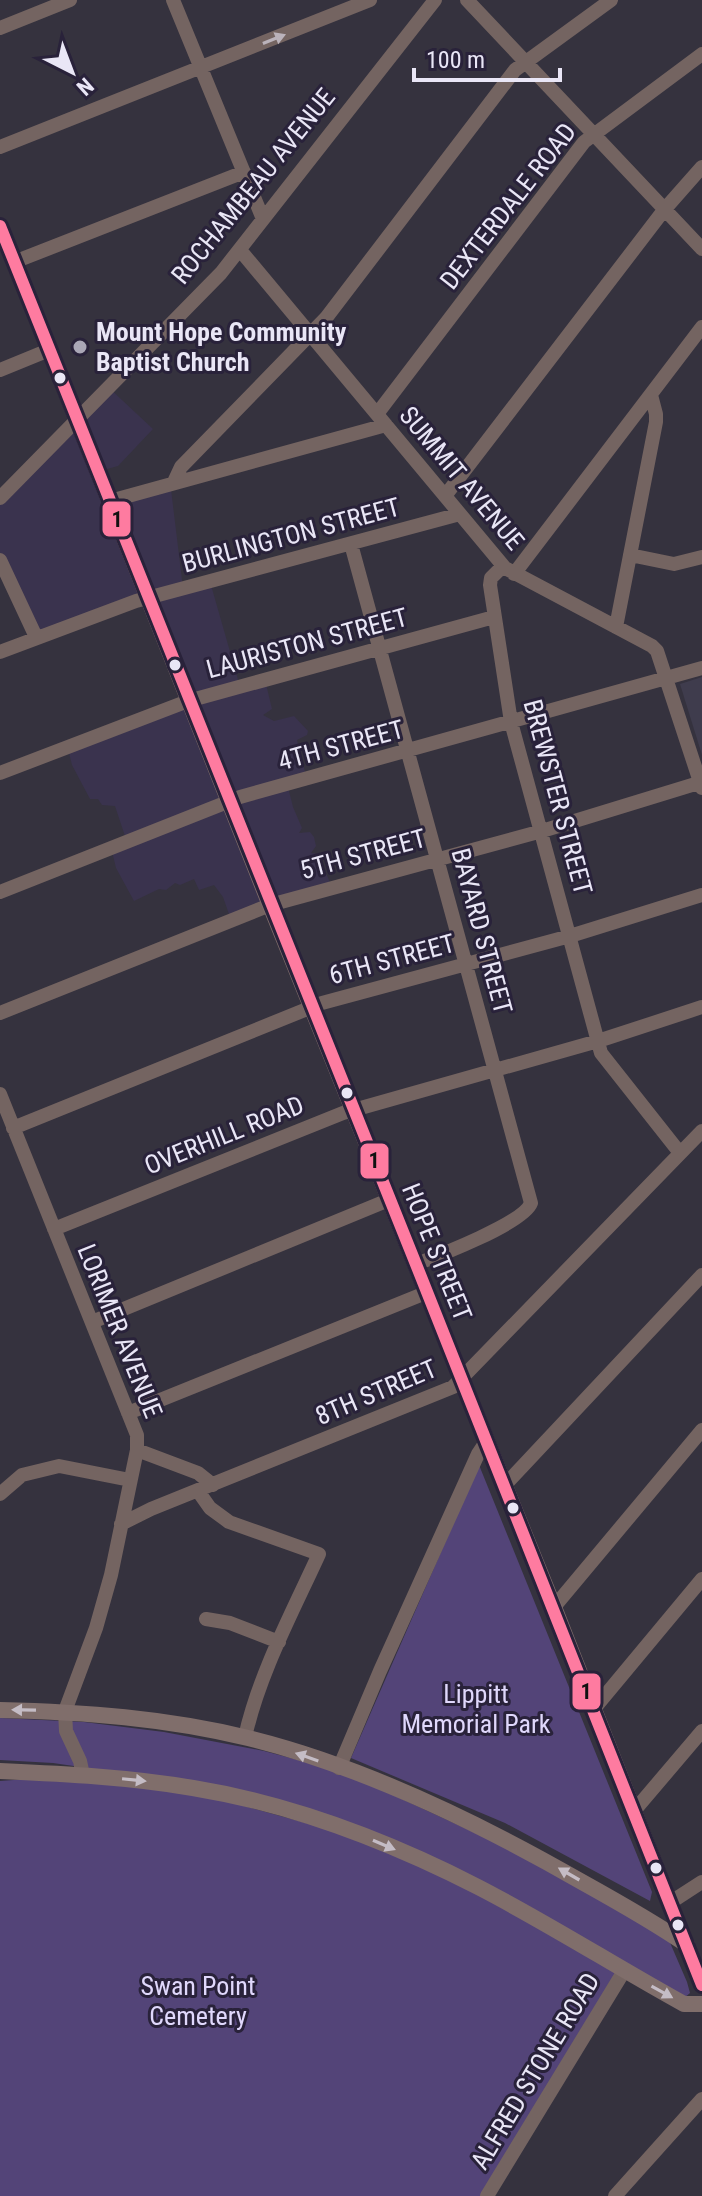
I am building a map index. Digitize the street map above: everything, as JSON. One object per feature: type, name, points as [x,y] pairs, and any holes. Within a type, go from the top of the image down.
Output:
[{"type":"main road","name":"HOPE STREET","points":[[0,226],[8,255],[77,418],[352,1111],[391,1199],[702,1985]]},
{"type":"main road","points":[[0,1710],[138,1717],[245,1737],[339,1768],[477,1825],[636,1913],[687,1945]]},
{"type":"main road","points":[[0,1771],[83,1775],[196,1788],[270,1806],[344,1830],[479,1888],[684,2004],[702,2004]]},
{"type":"main road","points":[[636,1913],[649,1912],[671,1902]]},
{"type":"street","points":[[0,28],[51,3],[70,0]]},
{"type":"street","points":[[173,0],[263,219]]},
{"type":"street","points":[[0,147],[370,0]]},
{"type":"street","name":"ROCHAMBEAU AVENUE","points":[[0,498],[240,250],[435,0]]},
{"type":"street","points":[[467,0],[702,249]]},
{"type":"street","points":[[174,482],[181,467],[311,335],[515,70],[611,0]]},
{"type":"street","name":"DEXTERDALE ROAD","points":[[382,420],[584,142],[702,54]]},
{"type":"street","points":[[445,496],[664,210],[702,167]]},
{"type":"street","points":[[8,255],[244,172]]},
{"type":"street","name":"SUMMIT AVENUE","points":[[240,250],[509,570],[657,651],[701,784]]},
{"type":"street","points":[[509,570],[702,327]]},
{"type":"street","points":[[0,370],[49,350]]},
{"type":"street","points":[[616,627],[656,422],[651,395]]},
{"type":"street","points":[[110,501],[382,420]]},
{"type":"street","name":"BURLINGTON STREET","points":[[0,652],[148,598],[460,514]]},
{"type":"street","name":"BAYARD STREET","points":[[351,544],[530,1197],[529,1209],[523,1216],[416,1264]]},
{"type":"street","points":[[630,555],[674,564],[702,557]]},
{"type":"street","points":[[0,560],[36,637]]},
{"type":"street","name":"BREWSTER STREET","points":[[509,570],[491,578],[511,722],[601,1053],[680,1153]]},
{"type":"street","name":"LAURISTON STREET","points":[[0,773],[188,701],[494,617]]},
{"type":"street","name":"4TH STREET","points":[[0,892],[229,802],[702,668]]},
{"type":"street","name":"5TH STREET","points":[[0,1013],[270,905],[701,784]]},
{"type":"street","name":"6TH STREET","points":[[13,1128],[311,1008],[570,936],[702,895]]},
{"type":"street","name":"OVERHILL ROAD","points":[[54,1229],[352,1111],[598,1041],[702,1007]]},
{"type":"street","name":"LORIMER AVENUE","points":[[0,1094],[137,1435],[137,1450],[96,1628],[65,1711]]},
{"type":"street","name":"8TH STREET","points":[[121,1524],[443,1393],[461,1379],[702,1131]]},
{"type":"street","points":[[92,1322],[391,1199]]},
{"type":"street","points":[[505,1485],[702,1275]]},
{"type":"street","points":[[128,1413],[428,1292]]},
{"type":"street","points":[[554,1607],[702,1430]]},
{"type":"street","points":[[339,1768],[386,1656],[486,1442]]},
{"type":"street","points":[[137,1450],[198,1473],[213,1485]]},
{"type":"street","points":[[0,1494],[22,1475],[59,1466],[130,1480]]},
{"type":"street","points":[[198,1491],[210,1508],[229,1522],[319,1554],[279,1642],[245,1737]]},
{"type":"street","points":[[593,1710],[702,1579]]},
{"type":"street","points":[[206,1619],[230,1623],[279,1642]]},
{"type":"street","points":[[65,1711],[66,1731],[83,1775]]},
{"type":"street","points":[[634,1811],[702,1731]]},
{"type":"street","points":[[671,1902],[702,1882]]},
{"type":"street","name":"ALFRED STONE ROAD","points":[[487,2196],[624,1971]]},
{"type":"street","points":[[615,2196],[702,2099]]},
{"type":"shaded area","points":[[107,386],[153,429],[118,466],[96,472],[106,495],[170,481],[183,588],[211,585],[239,683],[265,680],[272,709],[263,715],[274,721],[294,716],[308,731],[307,735],[297,740],[306,776],[287,783],[302,828],[299,833],[310,832],[314,837],[316,846],[311,853],[318,854],[331,885],[230,917],[223,897],[214,885],[199,890],[194,879],[180,885],[175,883],[166,890],[159,889],[134,901],[116,868],[111,847],[126,839],[115,806],[102,805],[98,799],[90,799],[72,765],[67,745],[183,699],[141,593],[32,635],[0,573],[0,492]]},
{"type":"shaded area","points":[[702,677],[702,755],[680,684]]},
{"type":"green space","name":"Lippitt Memorial Park","points":[[479,1465],[652,1892],[650,1901],[505,1823],[351,1758]]},
{"type":"green space","points":[[0,1718],[84,1722],[164,1732],[264,1751],[365,1782],[536,1861],[668,1938],[690,1993],[683,1999],[456,1869],[191,1783],[53,1763],[0,1760]]},
{"type":"green space","name":"Swan Point Cemetery","points":[[0,1781],[157,1782],[379,1843],[621,1970],[483,2196],[0,2196]]},
{"type":"transit line","name":"1","points":[[0,226],[702,1985]]},
{"type":"place","name":"Mount Hope Community Baptist Church","points":[[80,347]]}]
